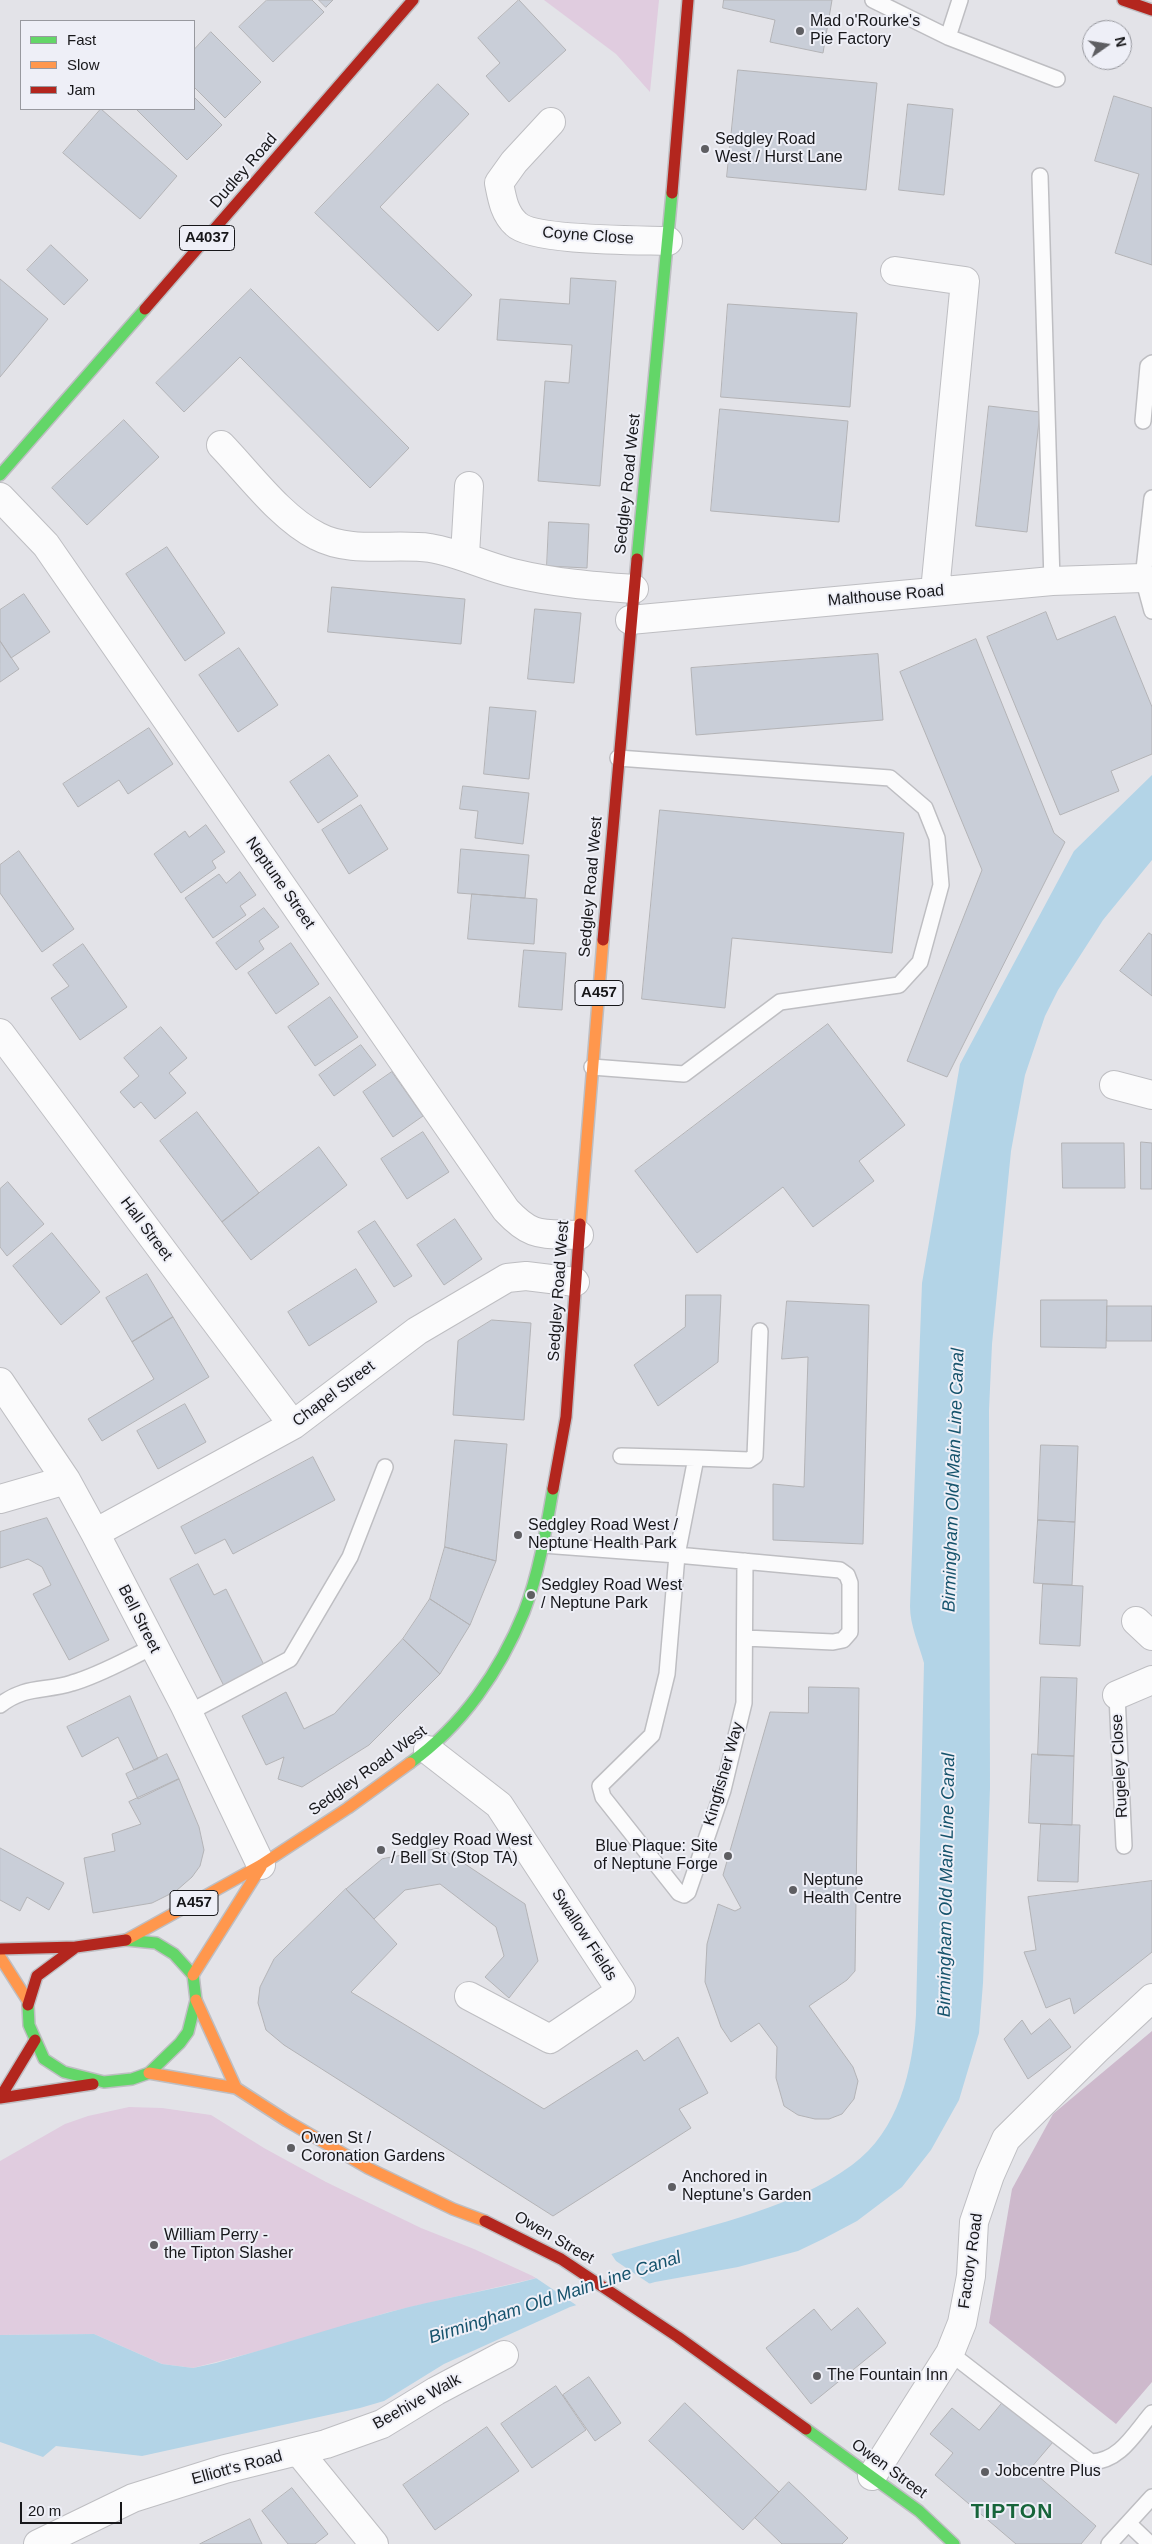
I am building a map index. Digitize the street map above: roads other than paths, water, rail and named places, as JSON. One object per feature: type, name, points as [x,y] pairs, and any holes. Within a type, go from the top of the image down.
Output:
[{"type":"main road","name":"Dudley Road","points":[[0,475],[413,0]]},
{"type":"main road","name":"Sedgley Road West","points":[[126,1940],[262,1866],[348,1808],[428,1750],[462,1717],[501,1659],[524,1611],[543,1545],[566,1417],[578,1235],[618,758],[668,241],[688,0]]},
{"type":"main road","points":[[1123,0],[1152,10]]},
{"type":"main road","name":"Sedgley Road West","points":[[193,1975],[262,1866]]},
{"type":"main road","name":"A457","points":[[0,2098],[132,2078],[149,2072],[180,2044],[188,2032],[196,2000],[193,1975],[174,1954],[156,1943],[126,1940],[76,1947],[37,1976],[28,2001],[30,2025],[44,2059],[64,2072],[104,2082]]},
{"type":"main road","points":[[0,1949],[76,1947]]},
{"type":"main road","points":[[0,1957],[28,2001]]},
{"type":"main road","points":[[196,2000],[236,2088]]},
{"type":"main road","name":"A457","points":[[0,2098],[35,2040]]},
{"type":"main road","points":[[149,2072],[236,2088]]},
{"type":"main road","name":"Owen Street","points":[[236,2088],[287,2121],[368,2168],[454,2209],[501,2227],[562,2259],[656,2322],[872,2476],[919,2511],[954,2544]]},
{"type":"street","name":"Coyne Close","points":[[551,122],[514,162],[499,182],[503,205],[517,226],[542,235],[668,241]]},
{"type":"street","points":[[895,271],[965,281],[935,591]]},
{"type":"street","points":[[221,445],[291,518],[317,536],[340,545],[428,548],[465,555],[511,572],[565,584],[634,589]]},
{"type":"street","points":[[465,555],[469,486]]},
{"type":"street","name":"Neptune Street","points":[[0,497],[46,545],[506,1210],[519,1224],[532,1232],[578,1235]]},
{"type":"street","name":"Malthouse Road","points":[[630,620],[1052,581],[1147,578]]},
{"type":"street","name":"Hall Street","points":[[0,1034],[293,1425]]},
{"type":"street","points":[[1114,1085],[1152,1095]]},
{"type":"street","name":"Chapel Street","points":[[95,1533],[293,1425],[417,1332],[507,1278],[526,1276],[575,1282]]},
{"type":"street","name":"Bell Street","points":[[0,1382],[66,1480],[95,1533],[188,1714],[262,1866]]},
{"type":"street","points":[[0,1499],[66,1480]]},
{"type":"street","name":"Rugeley Close","points":[[1117,1696],[1152,1680]]},
{"type":"street","name":"Swallow Fields","points":[[428,1750],[499,1805],[621,1991],[550,2039],[469,1996]]},
{"type":"street","name":"Factory Road","points":[[872,2476],[950,2353],[962,2323],[971,2276],[974,2222],[990,2175],[1006,2139],[1152,1998]]},
{"type":"street","name":"Beehive Walk","points":[[299,2452],[382,2424],[436,2391],[504,2355]]},
{"type":"street","points":[[299,2452],[374,2544]]},
{"type":"street","name":"Elliott's Road","points":[[38,2544],[133,2498],[225,2469],[299,2452]]},
{"type":"lane","points":[[873,0],[948,37],[1057,79]]},
{"type":"lane","points":[[948,37],[960,0]]},
{"type":"lane","points":[[1040,176],[1052,581]]},
{"type":"lane","points":[[1143,420],[1148,366],[1152,363]]},
{"type":"lane","points":[[1152,498],[1147,578],[1152,611]]},
{"type":"lane","points":[[592,1067],[684,1074],[780,1002],[899,985],[920,962],[940,884],[938,838],[925,808],[890,778],[618,758]]},
{"type":"lane","points":[[622,1456],[749,1460],[754,1456],[760,1331]]},
{"type":"lane","name":"Kingfisher Way","points":[[696,1458],[678,1554],[666,1674],[652,1735],[600,1786],[602,1797],[679,1894],[684,1895],[688,1892],[723,1790],[744,1703],[746,1561]]},
{"type":"lane","points":[[188,1714],[290,1659],[350,1557],[385,1467]]},
{"type":"lane","points":[[543,1545],[678,1554],[840,1570],[847,1575],[850,1583],[850,1632],[843,1640],[833,1642],[745,1638]]},
{"type":"lane","points":[[0,1705],[11,1697],[39,1688],[72,1684],[153,1647]]},
{"type":"lane","name":"Rugeley Close","points":[[1117,1696],[1124,1846]]},
{"type":"lane","points":[[950,2353],[1091,2462],[1104,2462],[1116,2456],[1152,2413]]},
{"type":"lane","points":[[1109,2544],[1152,2497]]},
{"type":"lane","points":[[1128,2524],[1150,2544]]},
{"type":"water","name":"Birmingham Old Main Line Canal","points":[[1152,775],[1152,860],[1103,920],[1058,990],[1045,1016],[1025,1075],[1011,1151],[992,1344],[989,1410],[990,1788],[983,1983],[979,2033],[959,2100],[931,2150],[902,2187],[857,2221],[798,2251],[738,2267],[655,2282],[570,2307],[444,2364],[384,2401],[360,2408],[142,2456],[56,2446],[43,2457],[0,2442],[0,2335],[94,2334],[162,2364],[193,2368],[216,2363],[390,2312],[537,2278],[614,2253],[743,2216],[801,2195],[827,2181],[852,2165],[868,2151],[881,2135],[892,2117],[907,2077],[916,2015],[924,1663],[913,1628],[910,1606],[922,1283],[960,1064],[1074,851]]},
{"type":"place","name":"Mad o'Rourke's Pie Factory","points":[[800,31]]},
{"type":"place","name":"Sedgley Road West / Hurst Lane","points":[[705,149]]},
{"type":"place","name":"Sedgley Road West / Neptune Health Park","points":[[518,1535]]},
{"type":"place","name":"Sedgley Road West / Neptune Park","points":[[531,1595]]},
{"type":"place","name":"Sedgley Road West / Bell St (Stop TA)","points":[[381,1850]]},
{"type":"place","name":"Blue Plaque: Site of Neptune Forge","points":[[728,1856]]},
{"type":"place","name":"Neptune Health Centre","points":[[793,1890]]},
{"type":"place","name":"Owen St / Coronation Gardens","points":[[291,2148]]},
{"type":"place","name":"Anchored in Neptune's Garden","points":[[672,2187]]},
{"type":"place","name":"William Perry - the Tipton Slasher","points":[[154,2245]]},
{"type":"place","name":"The Fountain Inn","points":[[817,2376]]},
{"type":"place","name":"Jobcentre Plus","points":[[985,2472]]},
{"type":"district","name":"TIPTON","points":[[1012,2512]]}]
